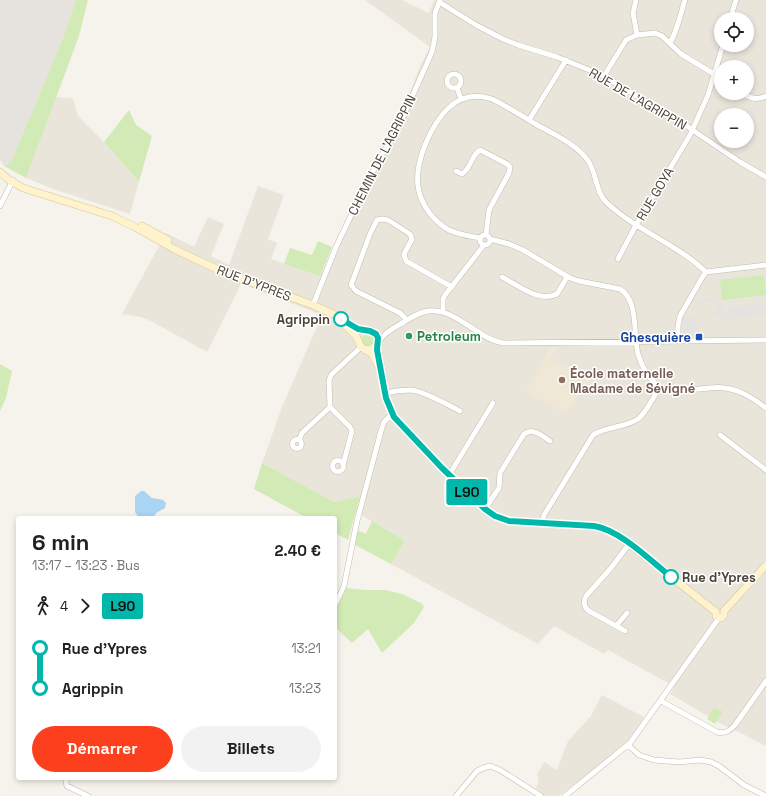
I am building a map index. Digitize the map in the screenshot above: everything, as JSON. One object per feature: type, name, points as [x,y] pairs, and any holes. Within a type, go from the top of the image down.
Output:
[{"type":"main road","name":"RUE D'YPRES","points":[[0,172],[27,190],[131,221],[206,263],[234,276],[313,305],[335,315],[358,329],[370,331]]},
{"type":"main road","name":"RUE D'YPRES","points":[[325,311],[350,329],[356,336],[361,346],[371,353],[382,374]]},
{"type":"main road","points":[[370,331],[377,337],[377,344],[371,350],[361,346],[361,333],[370,331]]},
{"type":"main road","name":"RUE D'YPRES","points":[[377,344],[386,393],[392,414],[449,475],[485,509],[495,516],[506,520],[597,527],[610,531],[629,544],[717,615]]},
{"type":"main road","points":[[717,615],[719,609],[724,611],[766,565]]},
{"type":"street","points":[[636,0],[633,13],[637,35]]},
{"type":"street","points":[[670,43],[678,27],[685,0]]},
{"type":"street","points":[[732,12],[736,0]]},
{"type":"street","name":"RUE DE L'AGRIPPIN","points":[[440,1],[476,25],[503,39],[566,60],[604,76],[766,177]]},
{"type":"street","name":"CHEMIN DE L'AGRIPPIN","points":[[313,305],[336,247],[367,182],[403,117],[432,52],[435,36],[435,13],[440,1]]},
{"type":"street","points":[[604,76],[623,44],[631,37],[655,33],[662,36],[681,54],[714,77]]},
{"type":"street","points":[[529,120],[566,60]]},
{"type":"street","name":"RUE GOYA","points":[[618,259],[692,130],[705,102],[714,77]]},
{"type":"street","points":[[457,88],[461,99]]},
{"type":"street","points":[[706,272],[698,264],[686,256],[636,226],[604,200],[587,159],[556,135],[488,98],[474,96],[461,99],[446,110],[432,128],[420,163],[418,188],[428,210],[440,224],[457,233],[503,242],[523,250],[567,277],[624,291],[630,301],[638,354],[650,377],[660,387],[672,391],[712,387],[728,388],[747,395],[766,408]]},
{"type":"street","points":[[754,98],[759,99],[766,96]]},
{"type":"street","points":[[443,312],[444,297],[484,245],[489,244],[486,238],[489,210],[509,173],[510,167],[480,150],[466,172],[462,174],[456,171]]},
{"type":"street","points":[[0,206],[13,180]]},
{"type":"street","points":[[407,320],[400,313],[356,291],[351,285],[370,234],[377,220],[385,219],[410,234],[412,239],[404,254],[406,261],[452,287]]},
{"type":"street","points":[[484,245],[481,242],[486,238]]},
{"type":"street","points":[[678,341],[680,316],[706,272],[766,265]]},
{"type":"street","points":[[502,277],[535,295],[554,296],[557,294],[567,277]]},
{"type":"street","points":[[377,344],[384,334],[390,330],[424,312],[433,310],[443,312],[492,340],[503,343],[766,340]]},
{"type":"street","points":[[370,331],[390,330]]},
{"type":"street","points":[[343,465],[352,431],[350,427],[330,407],[329,382],[331,375],[361,346]]},
{"type":"street","points":[[542,523],[544,515],[591,437],[598,432],[639,419],[660,387]]},
{"type":"street","points":[[386,393],[400,390],[415,391],[450,406],[460,412]]},
{"type":"street","points":[[449,475],[493,403]]},
{"type":"street","points":[[299,440],[302,434],[330,407]]},
{"type":"street","points":[[337,601],[344,586],[358,516],[381,431],[384,422],[392,414]]},
{"type":"street","points":[[485,509],[499,488],[500,473],[524,434],[527,431],[531,431],[550,441]]},
{"type":"street","points":[[720,434],[766,470]]},
{"type":"street","points":[[625,631],[589,611],[584,600],[629,544]]},
{"type":"street","points":[[616,626],[627,614]]},
{"type":"street","points":[[565,796],[628,745],[661,701],[717,615]]},
{"type":"street","points":[[661,701],[720,733],[728,732],[766,681]]},
{"type":"street","points":[[628,745],[642,757],[654,760],[679,762],[700,760],[711,762],[721,767],[740,782],[766,796]]},
{"type":"street","points":[[456,796],[477,772],[490,766],[500,770],[541,796]]},
{"type":"street","points":[[67,780],[66,784],[88,796]]},
{"type":"shaded area","points":[[0,0],[76,0],[63,38],[11,162],[4,166],[0,160]]},
{"type":"shaded area","points":[[365,0],[402,0],[429,13],[434,0],[766,0],[766,746],[721,724],[670,694],[674,688],[668,683],[608,650],[604,654],[554,626],[538,644],[391,564],[405,541],[356,512],[360,496],[334,502],[262,463],[282,407],[322,315],[241,284],[207,352],[153,322],[141,317],[122,314],[166,233],[194,247],[208,217],[224,224],[211,256],[229,265],[258,186],[284,195],[268,239],[277,243],[271,259],[320,276],[403,112],[419,68],[430,47]]},
{"type":"shaded area","points":[[56,97],[73,98],[78,116],[104,142],[139,182],[130,214],[53,189],[26,178]]},
{"type":"shaded area","points":[[716,298],[716,302],[693,304],[693,300]]},
{"type":"shaded area","points":[[720,303],[726,307],[722,313],[724,315],[721,318],[713,313]]},
{"type":"shaded area","points":[[766,303],[766,315],[725,320],[724,312],[728,311],[727,307]]},
{"type":"shaded area","points":[[696,317],[696,334],[684,335],[682,318]]},
{"type":"shaded area","name":"École maternelle Madame de Sévigné","points":[[551,347],[557,347],[549,362],[568,365],[593,377],[566,413],[525,392]]},
{"type":"shaded area","points":[[602,695],[644,717],[627,743],[559,796],[546,796],[536,788],[539,781],[537,774],[544,762],[557,770],[568,741],[591,716]]},
{"type":"green space","points":[[76,0],[88,0],[79,36],[26,178],[4,166],[11,162],[63,38]]},
{"type":"green space","points":[[129,110],[136,125],[152,136],[139,182],[104,142]]},
{"type":"green space","points":[[318,241],[332,247],[320,276],[284,264],[290,248],[312,255]]},
{"type":"green space","points":[[764,275],[766,295],[722,300],[720,280]]},
{"type":"green space","points":[[366,334],[370,334],[374,340],[370,346],[366,346],[362,342],[362,338]]},
{"type":"green space","points":[[0,364],[12,371],[6,398],[0,411]]},
{"type":"green space","points":[[262,463],[334,502],[360,496],[348,540],[337,534],[337,516],[303,516],[254,489]]},
{"type":"green space","points":[[372,521],[405,541],[391,564],[355,545],[357,530],[366,534]]},
{"type":"green space","points":[[346,588],[385,590],[402,594],[421,603],[424,607],[414,623],[382,653],[368,629],[352,643],[337,629],[337,604]]},
{"type":"green space","points":[[714,707],[723,712],[715,724],[707,719]]},
{"type":"water","points":[[141,491],[144,491],[152,498],[163,500],[166,503],[165,508],[156,513],[154,516],[138,516],[135,512],[135,496]]},
{"type":"bus line","name":"L90","points":[[341,319],[358,329],[370,331],[376,334],[378,338],[377,350],[386,398],[394,417],[442,468],[485,509],[495,516],[509,521],[594,526],[603,528],[622,538],[671,577]]},
{"type":"place","name":"Agrippin","points":[[341,319]]},
{"type":"place","name":"Petroleum","points":[[409,336]]},
{"type":"place","name":"Ghesquière","points":[[699,337]]},
{"type":"place","name":"École maternelle Madame de Sévigné","points":[[562,380]]},
{"type":"place","name":"Rue d'Ypres","points":[[671,577]]}]
